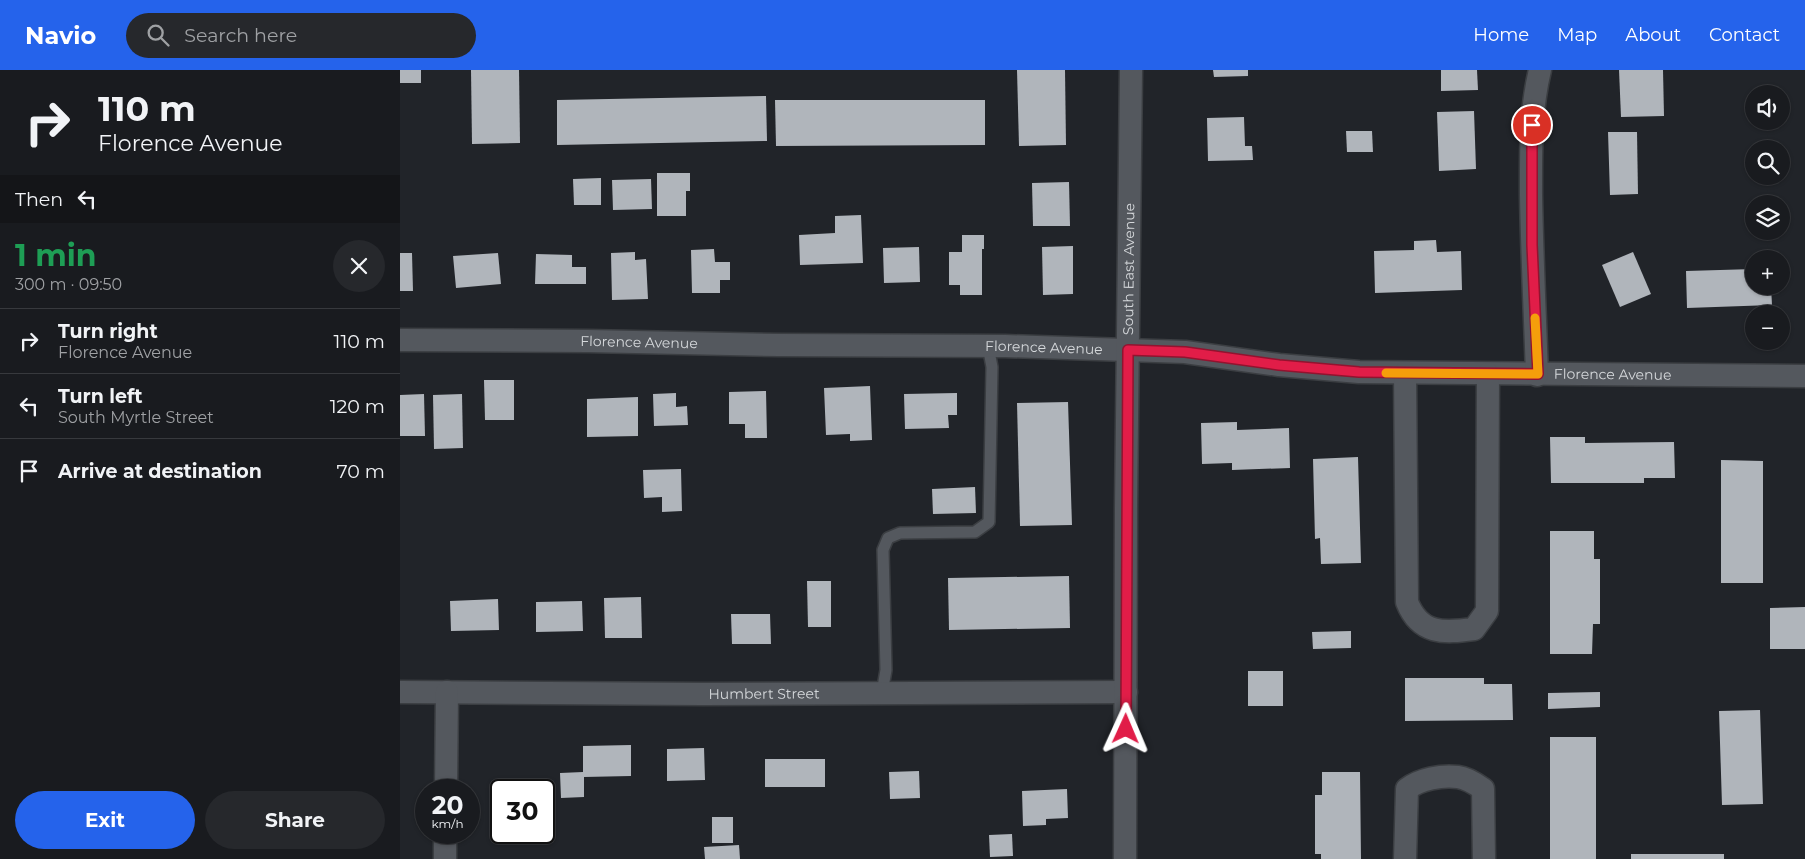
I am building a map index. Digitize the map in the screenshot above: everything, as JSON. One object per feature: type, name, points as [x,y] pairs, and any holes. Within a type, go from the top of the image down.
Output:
[{"type":"street","name":"South East Avenue","points":[[1125,859],[1126,507],[1131,70]]},
{"type":"street","points":[[1538,374],[1532,245],[1531,140],[1533,111],[1540,70]]},
{"type":"street","name":"Florence Avenue","points":[[400,340],[988,346],[1185,352],[1325,370],[1405,373],[1805,376]]},
{"type":"street","points":[[1405,373],[1407,602],[1412,616],[1424,627],[1450,632],[1474,629],[1487,611],[1488,374]]},
{"type":"street","name":"Humbert Street","points":[[400,692],[1126,692]]},
{"type":"street","points":[[446,779],[447,692]]},
{"type":"street","points":[[1405,859],[1407,789],[1414,784],[1429,779],[1459,776],[1483,789],[1484,859]]},
{"type":"street","points":[[445,844],[445,859]]},
{"type":"lane","points":[[882,693],[886,670],[883,550],[888,538],[900,533],[975,532],[988,522],[992,366],[988,346]]},
{"type":"building","points":[[400,70],[421,70],[421,83],[400,83]]},
{"type":"building","points":[[471,70],[519,70],[520,143],[472,144]]},
{"type":"building","points":[[1017,70],[1065,70],[1066,145],[1019,146]]},
{"type":"building","points":[[1213,70],[1248,70],[1248,76],[1214,77]]},
{"type":"building","points":[[1441,70],[1477,70],[1478,90],[1441,91]]},
{"type":"building","points":[[1619,70],[1663,70],[1664,116],[1621,117]]},
{"type":"building","points":[[766,96],[767,141],[557,145],[557,100]]},
{"type":"building","points":[[775,100],[985,100],[985,145],[776,146]]},
{"type":"building","points":[[1474,111],[1476,169],[1439,171],[1437,112]]},
{"type":"building","points":[[1244,117],[1245,146],[1252,146],[1253,160],[1208,161],[1207,118]]},
{"type":"building","points":[[1346,131],[1372,131],[1373,152],[1347,152]]},
{"type":"building","points":[[1608,132],[1637,132],[1638,194],[1610,195]]},
{"type":"building","points":[[657,173],[690,173],[690,191],[686,191],[686,216],[657,216]]},
{"type":"building","points":[[601,178],[601,205],[574,205],[573,179]]},
{"type":"building","points":[[651,179],[652,209],[613,210],[612,180]]},
{"type":"building","points":[[1069,182],[1070,226],[1033,226],[1032,183]]},
{"type":"building","points":[[861,215],[863,263],[800,265],[799,235],[835,233],[835,216]]},
{"type":"building","points":[[962,235],[984,235],[984,249],[982,249],[982,295],[960,295],[960,285],[949,285],[949,252],[962,252]]},
{"type":"building","points":[[1436,240],[1437,252],[1461,251],[1462,290],[1375,293],[1374,251],[1414,250],[1414,241]]},
{"type":"building","points":[[1073,246],[1073,294],[1043,295],[1042,247]]},
{"type":"building","points":[[919,247],[920,282],[884,283],[883,248]]},
{"type":"building","points":[[714,249],[715,262],[730,262],[730,280],[720,280],[720,293],[692,293],[691,250]]},
{"type":"building","points":[[635,252],[635,260],[646,259],[648,299],[612,300],[611,253]]},
{"type":"building","points":[[1633,252],[1651,294],[1620,307],[1602,265]]},
{"type":"building","points":[[400,253],[412,253],[413,291],[400,291]]},
{"type":"building","points":[[498,253],[501,284],[456,288],[453,256]]},
{"type":"building","points":[[536,254],[572,255],[572,267],[586,267],[586,284],[535,284]]},
{"type":"building","points":[[1745,269],[1745,295],[1771,295],[1772,305],[1687,308],[1686,271]]},
{"type":"building","points":[[484,380],[514,380],[514,420],[485,420]]},
{"type":"building","points":[[870,386],[872,440],[850,441],[850,434],[826,435],[824,388]]},
{"type":"building","points":[[766,391],[767,438],[745,438],[745,424],[729,424],[729,392]]},
{"type":"building","points":[[676,393],[676,407],[687,406],[688,425],[654,426],[653,394]]},
{"type":"building","points":[[957,393],[957,415],[948,415],[949,428],[905,429],[904,394]]},
{"type":"building","points":[[424,394],[425,436],[400,436],[400,395]]},
{"type":"building","points":[[462,394],[463,448],[434,449],[433,395]]},
{"type":"building","points":[[638,397],[638,436],[587,437],[587,399]]},
{"type":"building","points":[[1068,402],[1072,525],[1020,526],[1017,403]]},
{"type":"building","points":[[1237,422],[1237,430],[1289,428],[1290,468],[1232,470],[1232,463],[1202,464],[1201,423]]},
{"type":"building","points":[[1550,437],[1585,437],[1585,443],[1674,442],[1675,478],[1644,478],[1644,483],[1551,483]]},
{"type":"building","points":[[1358,457],[1361,563],[1321,564],[1320,538],[1315,539],[1313,459]]},
{"type":"building","points":[[1721,460],[1763,461],[1763,583],[1721,583]]},
{"type":"building","points":[[681,469],[682,511],[662,512],[662,497],[644,498],[643,470]]},
{"type":"building","points":[[975,487],[976,513],[933,514],[932,489]]},
{"type":"building","points":[[1550,531],[1594,531],[1594,559],[1600,559],[1600,624],[1593,624],[1592,654],[1550,654]]},
{"type":"building","points":[[1069,576],[1070,628],[949,630],[948,578]]},
{"type":"building","points":[[807,581],[831,581],[831,627],[808,627]]},
{"type":"building","points":[[641,597],[642,638],[605,638],[604,598]]},
{"type":"building","points":[[498,599],[499,630],[451,631],[450,601]]},
{"type":"building","points":[[582,601],[583,631],[536,632],[536,602]]},
{"type":"building","points":[[1805,607],[1805,649],[1770,649],[1770,608]]},
{"type":"building","points":[[731,614],[770,614],[771,644],[732,644]]},
{"type":"building","points":[[1351,631],[1351,648],[1313,649],[1312,632]]},
{"type":"building","points":[[1248,671],[1283,671],[1283,706],[1248,706]]},
{"type":"building","points":[[1405,678],[1484,678],[1484,684],[1512,684],[1513,720],[1405,721]]},
{"type":"building","points":[[1600,692],[1600,707],[1548,709],[1548,693]]},
{"type":"building","points":[[1760,710],[1763,804],[1722,805],[1719,711]]},
{"type":"building","points":[[1550,737],[1596,737],[1596,859],[1550,859]]},
{"type":"building","points":[[631,745],[631,776],[584,777],[584,797],[561,798],[560,773],[583,772],[583,746]]},
{"type":"building","points":[[704,748],[705,780],[667,781],[667,749]]},
{"type":"building","points":[[765,759],[825,759],[825,787],[765,787]]},
{"type":"building","points":[[919,771],[920,798],[890,799],[889,772]]},
{"type":"building","points":[[1322,772],[1360,772],[1361,859],[1321,859],[1321,854],[1315,854],[1315,795],[1322,795]]},
{"type":"building","points":[[1067,789],[1068,818],[1046,819],[1046,825],[1023,826],[1022,791]]},
{"type":"building","points":[[712,817],[733,817],[733,843],[712,843]]},
{"type":"building","points":[[1012,834],[1013,856],[990,857],[989,835]]},
{"type":"building","points":[[739,845],[740,859],[705,859],[704,847]]},
{"type":"building","points":[[1631,854],[1724,854],[1724,859],[1631,859]]},
{"type":"slow traffic","points":[[1386,373],[1538,374],[1535,318]]},
{"type":"route","points":[[1126,729],[1128,350],[1185,352],[1233,357],[1279,365],[1359,372],[1538,374],[1532,245],[1532,125]]}]
